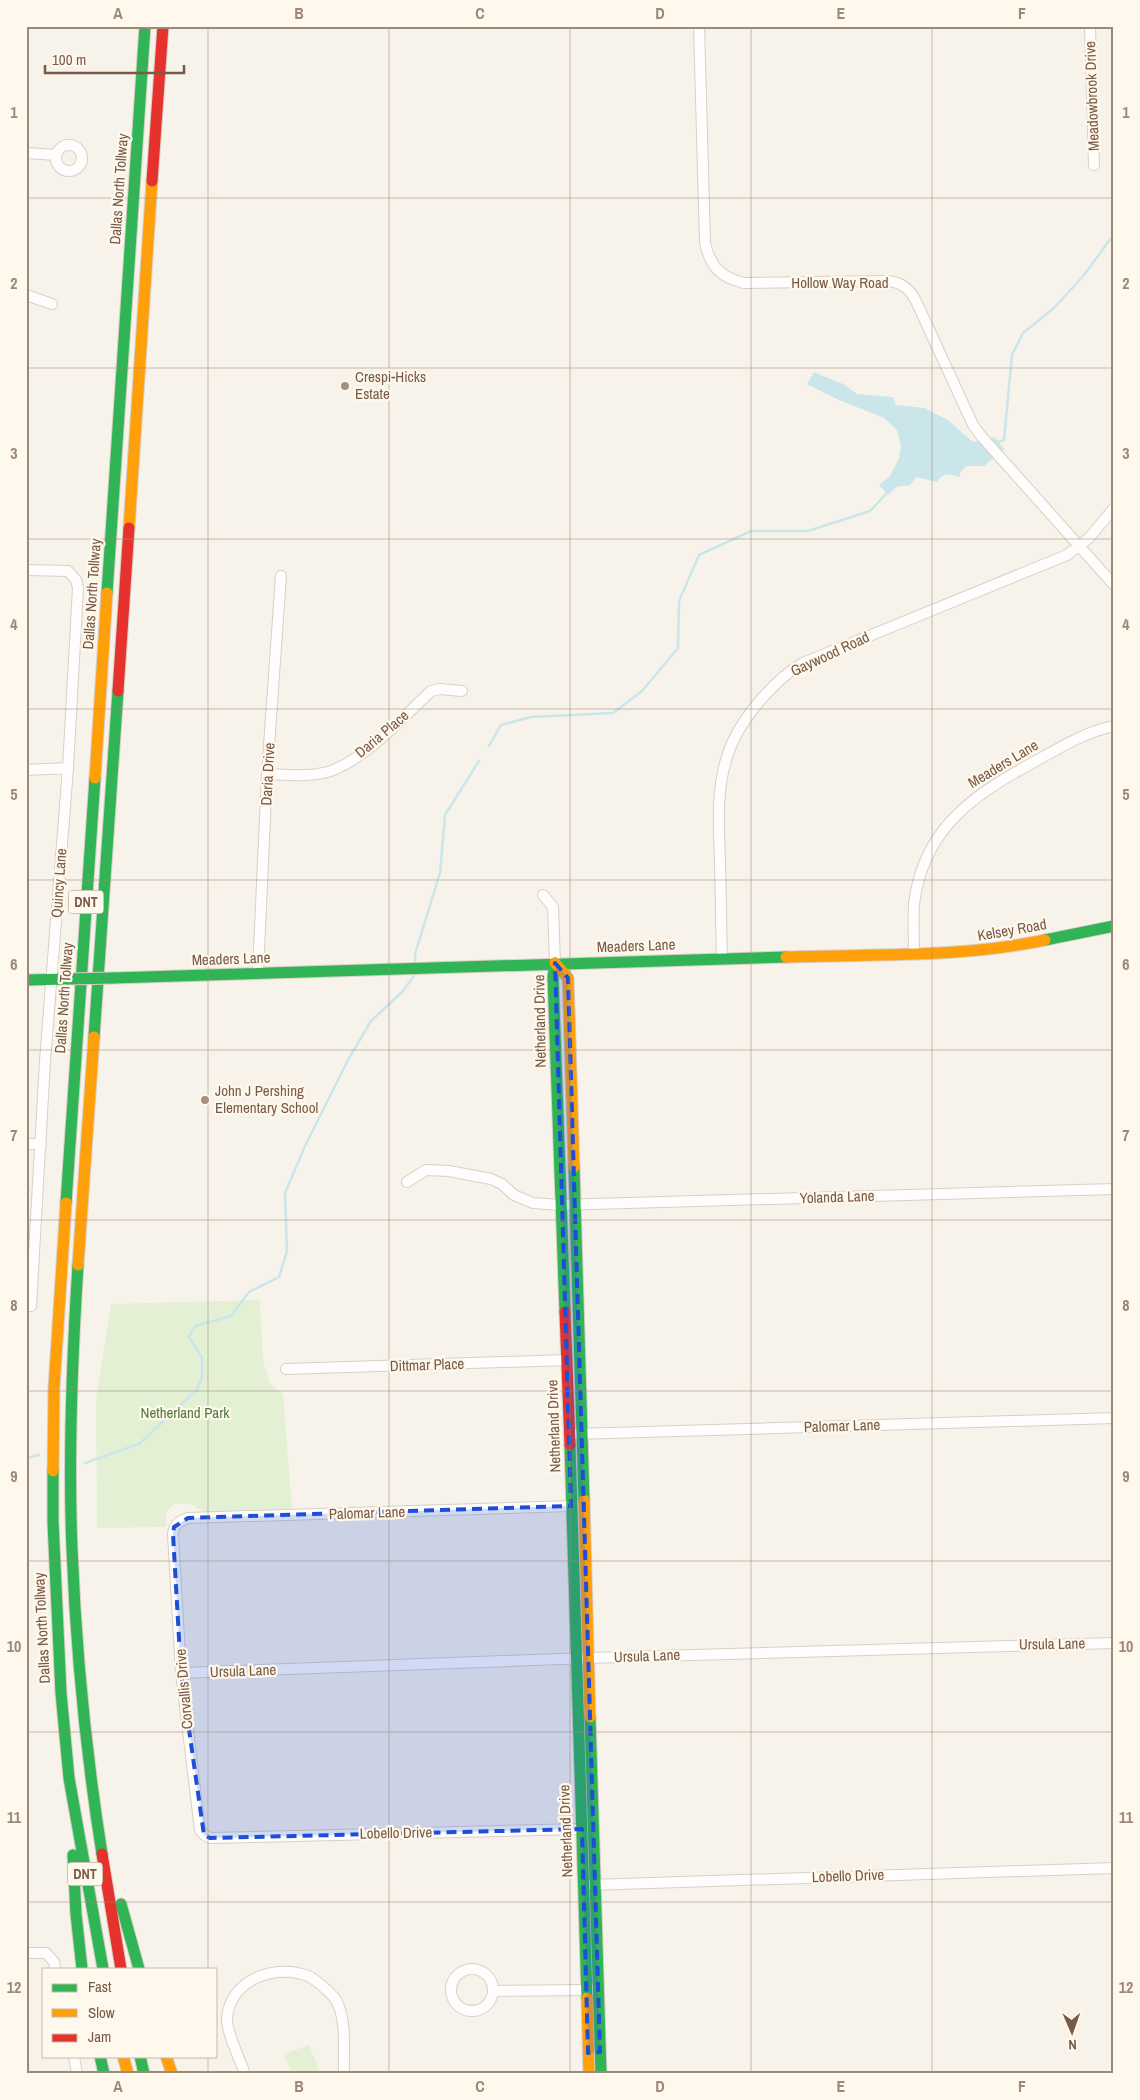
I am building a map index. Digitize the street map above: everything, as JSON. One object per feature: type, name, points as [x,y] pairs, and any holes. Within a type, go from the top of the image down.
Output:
[{"type":"main road","name":"Dallas North Tollway","points":[[103,1968],[69,1778],[61,1693],[55,1579],[54,1388],[145,26]]},
{"type":"main road","name":"DNT","points":[[121,1968],[83,1714],[76,1638],[71,1515],[72,1388],[163,26]]},
{"type":"main road","name":"Kelsey Road","points":[[914,954],[957,953],[1014,947],[1114,926]]},
{"type":"main road","name":"Meaders Lane","points":[[26,980],[722,958],[914,954]]},
{"type":"main road","name":"Netherland Drive","points":[[555,963],[568,978],[601,2074]]},
{"type":"main road","name":"Netherland Drive","points":[[555,963],[553,977],[570,1434],[589,2074]]},
{"type":"main road","points":[[572,1545],[586,1545]]},
{"type":"main road","points":[[579,1771],[592,1771]]},
{"type":"main road","points":[[69,1778],[76,1914],[82,1968]]},
{"type":"main road","points":[[101,1845],[111,1867],[139,1968]]},
{"type":"main road","points":[[588,2053],[600,2052]]},
{"type":"main road","points":[[100,2058],[104,2074]]},
{"type":"main road","points":[[124,2058],[128,2074]]},
{"type":"main road","points":[[140,2058],[144,2074]]},
{"type":"main road","points":[[167,2058],[172,2074]]},
{"type":"street","name":"Hollow Way Road","points":[[699,26],[705,243],[713,266],[722,275],[744,283],[887,281],[906,287],[916,301],[965,409],[982,436],[1114,585]]},
{"type":"street","name":"Meadowbrook Drive","points":[[1090,26],[1094,165]]},
{"type":"street","points":[[26,154],[56,156]]},
{"type":"street","points":[[26,295],[52,304]]},
{"type":"street","name":"Gaywood Road","points":[[722,958],[718,807],[721,780],[726,758],[737,736],[762,698],[781,678],[803,663],[1067,555],[1080,547],[1114,508]]},
{"type":"street","name":"Quincy Lane","points":[[26,570],[68,571],[76,580],[78,588],[68,768],[28,1306]]},
{"type":"street","name":"Daria Drive","points":[[258,972],[267,774],[281,576]]},
{"type":"street","name":"Daria Place","points":[[267,774],[304,775],[336,769],[365,751],[431,691],[440,688],[462,691]]},
{"type":"street","name":"Meaders Lane","points":[[914,954],[914,912],[917,888],[929,854],[948,823],[964,806],[1008,776],[1074,740],[1114,726]]},
{"type":"street","points":[[26,770],[68,768]]},
{"type":"street","points":[[543,894],[552,906],[555,963]]},
{"type":"street","points":[[26,1144],[41,1144]]},
{"type":"street","name":"Yolanda Lane","points":[[407,1182],[426,1170],[449,1171],[491,1179],[502,1184],[514,1195],[533,1203],[560,1205],[1114,1189]]},
{"type":"street","name":"Dittmar Place","points":[[286,1369],[567,1360]]},
{"type":"street","name":"Palomar Lane","points":[[570,1434],[1114,1418]]},
{"type":"street","name":"Palomar Lane","points":[[173,1534],[174,1527],[180,1521],[188,1518],[571,1506]]},
{"type":"street","name":"Corvallis Drive","points":[[173,1534],[181,1673],[200,1830],[210,1838]]},
{"type":"street","name":"Ursula Lane","points":[[181,1673],[576,1658],[1114,1642]]},
{"type":"street","name":"Lobello Drive","points":[[210,1838],[582,1829]]},
{"type":"street","name":"Lobello Drive","points":[[583,1885],[1114,1868]]},
{"type":"street","points":[[26,1953],[46,1953],[54,1962],[55,1968]]},
{"type":"street","points":[[470,1968],[484,1972],[491,1982],[493,1991],[493,1996],[487,2005],[475,2011],[462,2008],[452,1995],[453,1982],[460,1973],[470,1968]]},
{"type":"street","points":[[245,2074],[227,2021],[229,2009],[234,1996],[248,1982],[261,1974],[276,1972],[309,1976],[325,1988],[336,2000],[342,2018],[344,2074]]},
{"type":"street","points":[[493,1991],[598,1990]]},
{"type":"street","points":[[74,2058],[77,2074]]},
{"type":"highlighted area","points":[[555,963],[568,978],[600,2052],[588,2053],[582,1829],[210,1838],[204,1835],[181,1673],[173,1534],[174,1527],[188,1518],[571,1506]]},
{"type":"green space","name":"Netherland Park","points":[[260,1300],[263,1360],[270,1384],[283,1394],[292,1509],[204,1512],[191,1504],[174,1504],[166,1513],[166,1527],[97,1528],[96,1400],[111,1304]]},
{"type":"green space","points":[[309,2045],[321,2074],[292,2074],[284,2054]]},
{"type":"water","points":[[814,372],[843,384],[857,394],[893,397],[896,405],[925,408],[948,420],[973,442],[995,437],[1004,449],[984,466],[966,466],[960,473],[960,477],[947,475],[937,482],[916,477],[910,485],[896,487],[888,495],[879,485],[890,476],[899,458],[901,446],[897,430],[884,418],[839,400],[807,384]]},
{"type":"waterway","points":[[997,442],[1004,440],[1012,355],[1023,333],[1054,308],[1084,275],[1114,234]]},
{"type":"waterway","points":[[489,746],[501,725],[531,717],[613,713],[642,691],[678,648],[679,601],[699,555],[751,531],[808,531],[870,511],[888,492]]},
{"type":"waterway","points":[[415,961],[415,954],[440,873],[445,815],[479,761]]},
{"type":"waterway","points":[[85,1463],[139,1444],[197,1390],[202,1377],[202,1358],[189,1337],[195,1326],[231,1316],[249,1292],[279,1277],[287,1251],[285,1193],[305,1146],[348,1060],[371,1021],[402,992],[414,976]]},
{"type":"waterway","points":[[26,1458],[39,1455]]},
{"type":"traffic: fast","points":[[107,593],[145,26]]},
{"type":"traffic: fast","points":[[94,1037],[118,691]]},
{"type":"traffic: fast","points":[[66,1203],[95,778]]},
{"type":"traffic: fast","points":[[1045,940],[1114,926]]},
{"type":"traffic: fast","points":[[113,978],[786,957]]},
{"type":"traffic: fast","points":[[555,963],[553,977],[565,1312]]},
{"type":"traffic: fast","points":[[68,979],[113,978]]},
{"type":"traffic: fast","points":[[26,980],[68,979]]},
{"type":"traffic: fast","points":[[574,1167],[584,1500]]},
{"type":"traffic: fast","points":[[78,1265],[71,1407],[72,1549],[82,1702],[102,1854]]},
{"type":"traffic: fast","points":[[570,1445],[587,1998]]},
{"type":"traffic: fast","points":[[53,1471],[53,1522],[61,1693],[69,1778],[103,1968]]},
{"type":"traffic: fast","points":[[590,1717],[601,2074]]},
{"type":"traffic: fast","points":[[73,1855],[76,1914],[82,1968]]},
{"type":"traffic: fast","points":[[121,1904],[139,1968]]},
{"type":"traffic: fast","points":[[100,2058],[104,2074]]},
{"type":"traffic: fast","points":[[140,2058],[144,2074]]},
{"type":"traffic: slow","points":[[129,528],[152,181]]},
{"type":"traffic: slow","points":[[95,778],[107,593]]},
{"type":"traffic: slow","points":[[786,957],[884,955],[981,950],[1045,940]]},
{"type":"traffic: slow","points":[[555,963],[568,978],[574,1167]]},
{"type":"traffic: slow","points":[[78,1265],[94,1037]]},
{"type":"traffic: slow","points":[[53,1471],[54,1388],[66,1203]]},
{"type":"traffic: slow","points":[[584,1500],[590,1717]]},
{"type":"traffic: slow","points":[[587,1998],[589,2074]]},
{"type":"traffic: slow","points":[[124,2058],[128,2074]]},
{"type":"traffic: slow","points":[[167,2058],[172,2074]]},
{"type":"traffic: jam","points":[[152,181],[163,26]]},
{"type":"traffic: jam","points":[[118,691],[129,528]]},
{"type":"traffic: jam","points":[[565,1312],[570,1445]]},
{"type":"traffic: jam","points":[[102,1854],[121,1968]]},
{"type":"place","name":"Crespi-Hicks Estate","points":[[345,386]]},
{"type":"place","name":"John J Pershing Elementary School","points":[[205,1100]]}]
